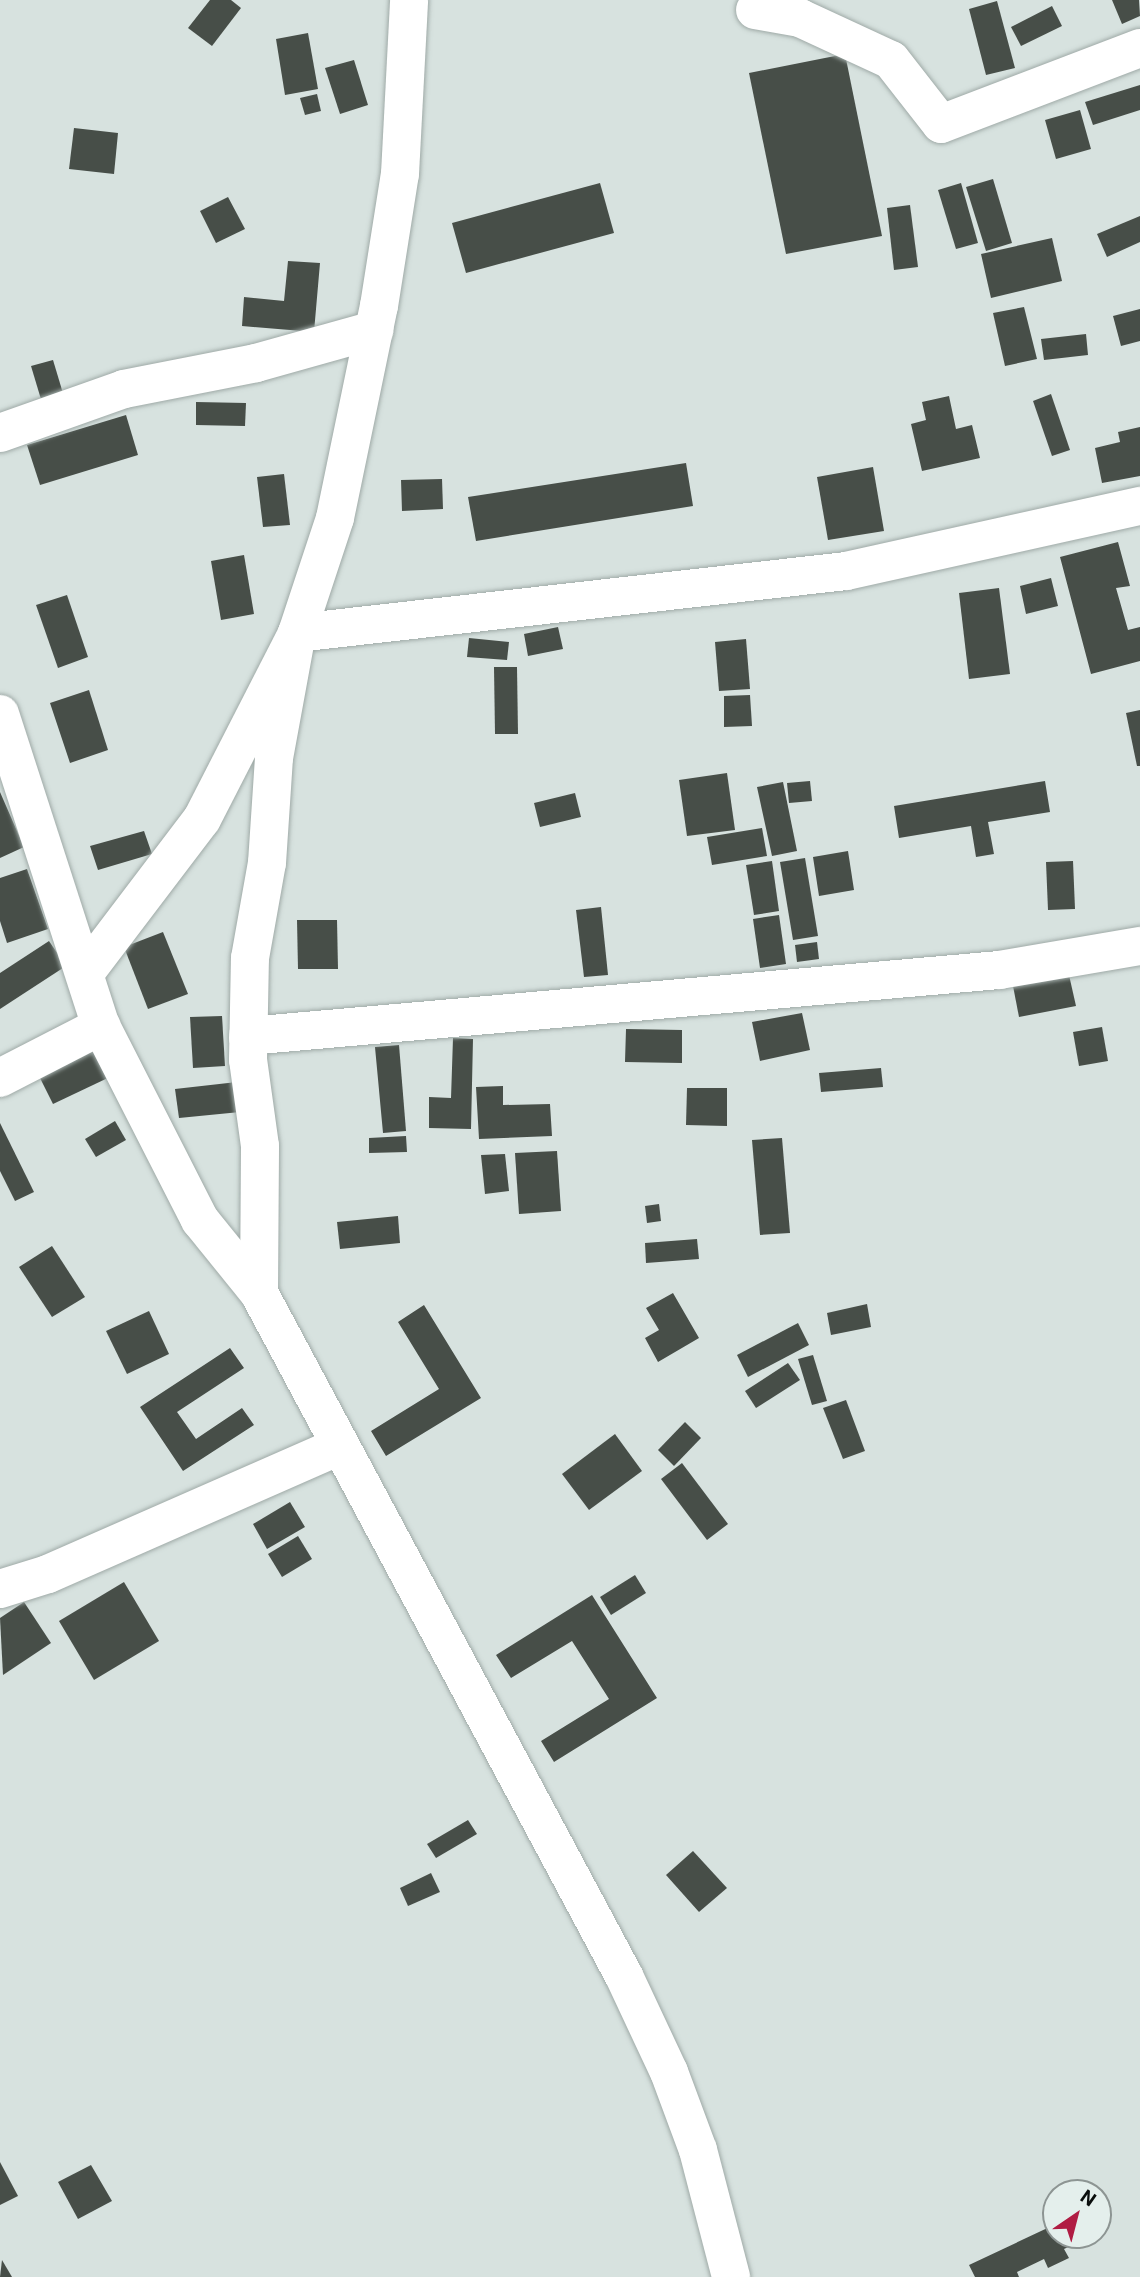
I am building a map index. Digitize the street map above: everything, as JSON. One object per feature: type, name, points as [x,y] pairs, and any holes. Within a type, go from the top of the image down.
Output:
[{"type":"street","points":[[260,1293],[260,1146],[248,1036],[250,958],[267,863],[274,758],[297,633],[335,518],[374,330],[400,174],[409,0]]},
{"type":"street","points":[[755,10],[800,18],[891,60],[942,124],[1140,48]]},
{"type":"street","points":[[0,433],[124,388],[256,363],[374,330]]},
{"type":"street","points":[[297,633],[846,571],[1140,506]]},
{"type":"street","points":[[85,973],[202,819],[297,633]]},
{"type":"street","points":[[0,713],[101,1026],[200,1220],[260,1293],[339,1446],[624,1976],[669,2072],[698,2150],[731,2277]]},
{"type":"street","points":[[248,1036],[999,970],[1140,946]]},
{"type":"street","points":[[0,1078],[101,1026]]},
{"type":"street","points":[[0,1589],[48,1574],[339,1446]]},
{"type":"building","points":[[210,0],[231,0],[241,8],[212,46],[188,28]]},
{"type":"building","points":[[1112,0],[1139,0],[1140,16],[1122,24]]},
{"type":"building","points":[[997,1],[1015,68],[986,75],[969,9]]},
{"type":"building","points":[[1052,6],[1062,26],[1021,46],[1011,27]]},
{"type":"building","points":[[308,33],[318,89],[285,95],[276,39]]},
{"type":"building","points":[[845,54],[882,236],[786,254],[749,73]]},
{"type":"building","points":[[354,60],[368,105],[340,114],[325,68]]},
{"type":"building","points":[[1140,85],[1140,110],[1093,125],[1085,102]]},
{"type":"building","points":[[317,94],[321,111],[305,115],[300,98]]},
{"type":"building","points":[[1080,110],[1091,149],[1056,159],[1045,120]]},
{"type":"building","points":[[74,128],[118,133],[114,174],[69,169]]},
{"type":"building","points":[[993,179],[1012,243],[986,251],[966,187]]},
{"type":"building","points":[[600,183],[614,233],[466,273],[452,223]]},
{"type":"building","points":[[961,183],[978,243],[956,249],[938,190]]},
{"type":"building","points":[[228,197],[245,229],[216,243],[200,211]]},
{"type":"building","points":[[910,205],[918,267],[894,270],[887,208]]},
{"type":"building","points":[[1140,216],[1140,242],[1107,257],[1097,234]]},
{"type":"building","points":[[1052,238],[1062,281],[991,298],[981,254]]},
{"type":"building","points":[[288,261],[320,263],[314,332],[242,326],[244,297],[284,301]]},
{"type":"building","points":[[1024,307],[1037,359],[1005,366],[993,313]]},
{"type":"building","points":[[1140,309],[1140,341],[1121,346],[1113,316]]},
{"type":"building","points":[[1086,334],[1088,355],[1044,360],[1041,339]]},
{"type":"building","points":[[53,360],[65,400],[43,406],[31,366]]},
{"type":"building","points":[[1051,394],[1070,450],[1052,456],[1033,401]]},
{"type":"building","points":[[949,396],[956,429],[972,425],[980,458],[922,471],[911,424],[926,420],[922,402]]},
{"type":"building","points":[[196,402],[246,403],[245,426],[196,425]]},
{"type":"building","points":[[126,415],[138,455],[40,485],[27,445]]},
{"type":"building","points":[[1140,427],[1140,476],[1102,483],[1095,448],[1120,442],[1118,432]]},
{"type":"building","points":[[686,463],[693,506],[476,541],[468,497]]},
{"type":"building","points":[[873,467],[884,531],[828,540],[817,477]]},
{"type":"building","points":[[284,474],[290,525],[263,527],[257,477]]},
{"type":"building","points":[[442,479],[443,509],[402,511],[401,480]]},
{"type":"building","points":[[1118,542],[1130,586],[1116,588],[1128,630],[1140,627],[1140,661],[1091,674],[1060,557]]},
{"type":"building","points":[[244,555],[254,614],[221,620],[211,561]]},
{"type":"building","points":[[1051,578],[1058,606],[1026,614],[1020,586]]},
{"type":"building","points":[[999,588],[1010,674],[969,679],[959,593]]},
{"type":"building","points":[[67,595],[88,657],[58,668],[36,605]]},
{"type":"building","points":[[558,627],[563,649],[528,656],[524,634]]},
{"type":"building","points":[[469,638],[509,642],[507,660],[467,657]]},
{"type":"building","points":[[746,639],[750,689],[719,691],[715,642]]},
{"type":"building","points":[[494,667],[517,667],[518,734],[495,734]]},
{"type":"building","points":[[89,690],[108,750],[70,763],[50,703]]},
{"type":"building","points":[[750,695],[752,726],[724,727],[724,696]]},
{"type":"building","points":[[1140,710],[1140,766],[1137,766],[1126,713]]},
{"type":"building","points":[[727,773],[735,830],[687,836],[679,780]]},
{"type":"building","points":[[810,781],[812,801],[789,803],[787,783]]},
{"type":"building","points":[[1045,781],[1050,812],[988,822],[994,854],[976,857],[971,826],[899,838],[894,806]]},
{"type":"building","points":[[783,782],[797,851],[772,856],[757,787]]},
{"type":"building","points":[[0,792],[24,847],[0,858]]},
{"type":"building","points":[[575,793],[581,817],[540,827],[534,803]]},
{"type":"building","points":[[762,828],[767,856],[712,865],[707,837]]},
{"type":"building","points":[[144,831],[152,854],[98,870],[90,846]]},
{"type":"building","points":[[848,851],[854,890],[819,896],[813,857]]},
{"type":"building","points":[[805,858],[818,936],[793,940],[780,862]]},
{"type":"building","points":[[772,861],[779,911],[754,915],[746,865]]},
{"type":"building","points":[[1073,861],[1075,909],[1048,910],[1046,862]]},
{"type":"building","points":[[27,869],[48,929],[7,943],[0,921],[0,878]]},
{"type":"building","points":[[601,907],[608,975],[584,977],[576,910]]},
{"type":"building","points":[[779,915],[786,964],[760,968],[753,919]]},
{"type":"building","points":[[297,920],[337,920],[338,969],[298,969]]},
{"type":"building","points":[[163,932],[188,994],[148,1009],[124,947]]},
{"type":"building","points":[[49,941],[66,966],[0,1009],[0,973]]},
{"type":"building","points":[[817,942],[819,959],[797,962],[795,945]]},
{"type":"building","points":[[1069,975],[1076,1006],[1019,1017],[1013,986]]},
{"type":"building","points":[[802,1013],[810,1050],[760,1061],[752,1022]]},
{"type":"building","points":[[222,1016],[225,1066],[193,1068],[190,1017]]},
{"type":"building","points":[[1102,1027],[1108,1061],[1079,1066],[1073,1032]]},
{"type":"building","points":[[626,1029],[682,1030],[682,1063],[625,1062]]},
{"type":"building","points":[[453,1038],[473,1039],[471,1129],[429,1128],[429,1097],[451,1098]]},
{"type":"building","points":[[399,1045],[406,1131],[383,1133],[375,1047]]},
{"type":"building","points":[[98,1047],[112,1076],[53,1104],[39,1076]]},
{"type":"building","points":[[881,1068],[883,1087],[821,1092],[819,1073]]},
{"type":"building","points":[[237,1082],[240,1112],[179,1118],[175,1089]]},
{"type":"building","points":[[503,1086],[503,1105],[550,1104],[552,1136],[479,1139],[476,1087]]},
{"type":"building","points":[[687,1088],[727,1088],[727,1126],[686,1125]]},
{"type":"building","points":[[115,1121],[126,1140],[96,1157],[85,1139]]},
{"type":"building","points":[[0,1123],[34,1192],[15,1201],[0,1171]]},
{"type":"building","points":[[406,1136],[407,1152],[369,1153],[369,1138]]},
{"type":"building","points":[[782,1138],[790,1233],[760,1235],[752,1140]]},
{"type":"building","points":[[557,1151],[561,1211],[519,1214],[515,1153]]},
{"type":"building","points":[[505,1154],[509,1191],[485,1194],[481,1155]]},
{"type":"building","points":[[659,1204],[661,1221],[647,1223],[645,1206]]},
{"type":"building","points":[[398,1216],[400,1243],[340,1249],[337,1222]]},
{"type":"building","points":[[697,1239],[699,1259],[646,1263],[645,1243]]},
{"type":"building","points":[[52,1246],[85,1297],[52,1317],[19,1267]]},
{"type":"building","points":[[673,1293],[699,1338],[658,1362],[645,1338],[659,1330],[646,1308]]},
{"type":"building","points":[[867,1304],[871,1327],[831,1335],[827,1313]]},
{"type":"building","points":[[424,1305],[481,1398],[386,1456],[371,1431],[439,1389],[398,1322]]},
{"type":"building","points":[[149,1311],[169,1354],[127,1374],[106,1331]]},
{"type":"building","points":[[798,1323],[809,1345],[748,1377],[737,1355]]},
{"type":"building","points":[[230,1348],[244,1368],[177,1412],[196,1439],[242,1408],[254,1425],[183,1471],[140,1407]]},
{"type":"building","points":[[813,1355],[827,1401],[812,1405],[798,1359]]},
{"type":"building","points":[[788,1363],[800,1380],[756,1408],[745,1391]]},
{"type":"building","points":[[846,1400],[865,1451],[843,1459],[823,1408]]},
{"type":"building","points":[[685,1422],[701,1438],[674,1466],[658,1450]]},
{"type":"building","points":[[615,1434],[642,1471],[589,1510],[562,1474]]},
{"type":"building","points":[[682,1463],[728,1524],[707,1540],[661,1479]]},
{"type":"building","points":[[290,1502],[305,1527],[267,1549],[253,1524]]},
{"type":"building","points":[[298,1536],[312,1559],[282,1577],[268,1554]]},
{"type":"building","points":[[635,1575],[646,1593],[611,1615],[600,1597]]},
{"type":"building","points":[[124,1582],[159,1641],[94,1680],[59,1621]]},
{"type":"building","points":[[592,1595],[657,1698],[554,1762],[541,1741],[609,1699],[572,1641],[511,1678],[496,1655]]},
{"type":"building","points":[[24,1602],[51,1643],[3,1675],[0,1618]]},
{"type":"building","points":[[468,1820],[477,1834],[436,1858],[427,1844]]},
{"type":"building","points":[[693,1851],[727,1888],[699,1912],[666,1875]]},
{"type":"building","points":[[431,1873],[440,1892],[408,1906],[400,1888]]},
{"type":"building","points":[[0,2162],[18,2196],[0,2205]]},
{"type":"building","points":[[91,2165],[112,2201],[78,2219],[58,2182]]},
{"type":"building","points":[[1042,2231],[1042,2249],[1064,2249],[1069,2258],[1048,2268],[1044,2259],[1017,2272],[1019,2277],[975,2277],[969,2265]]},
{"type":"building","points":[[2,2260],[12,2277],[0,2277]]}]
